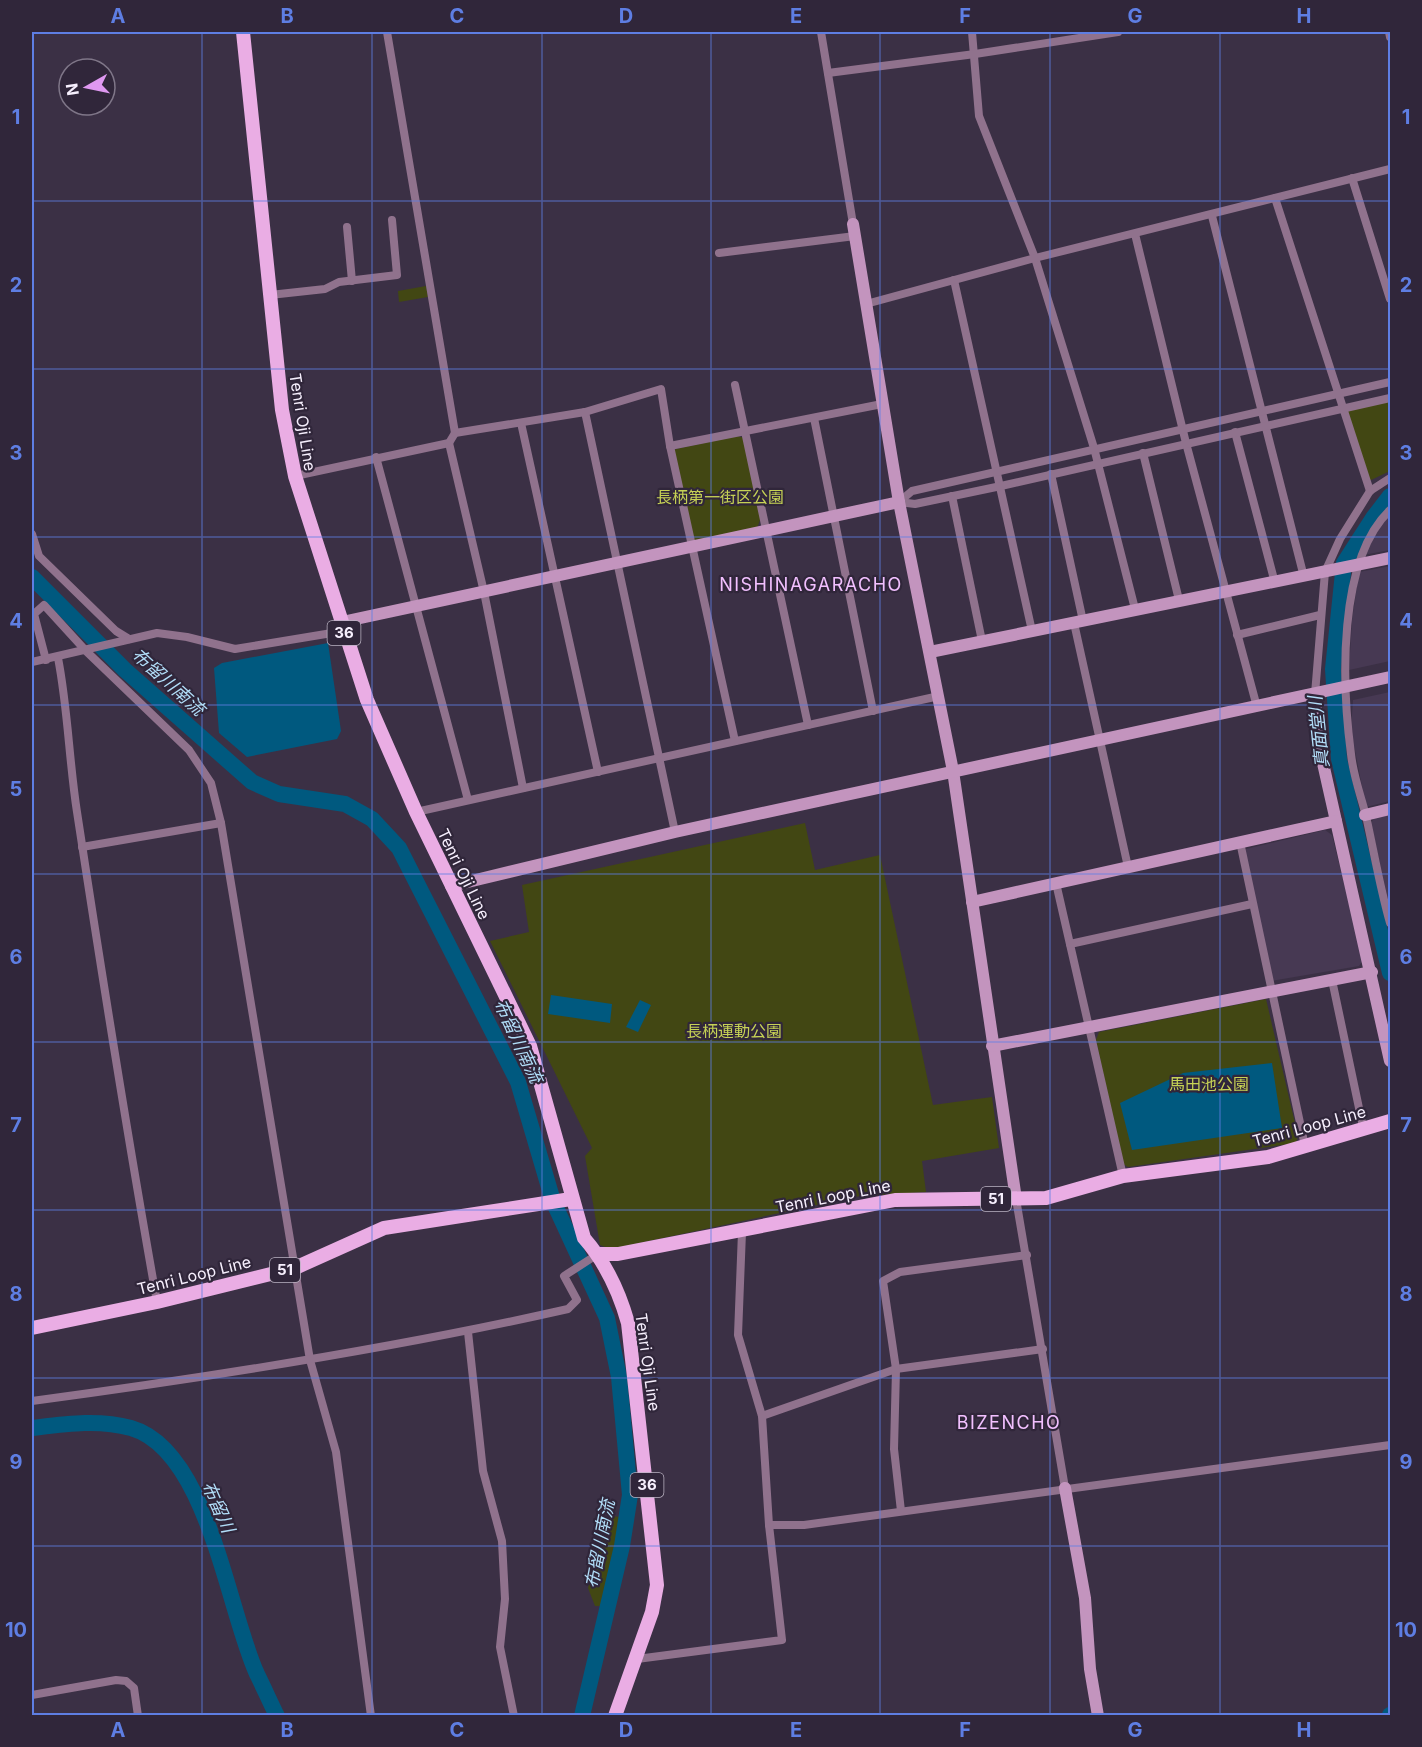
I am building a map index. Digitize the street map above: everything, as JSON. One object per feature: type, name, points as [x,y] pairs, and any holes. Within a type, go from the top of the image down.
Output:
[{"type":"main road","name":"Tenri Oji Line","points":[[243,32],[282,410],[295,476],[367,700],[416,812],[530,1046],[568,1199],[584,1238],[621,1295],[628,1323],[657,1585],[652,1612],[637,1659],[615,1716]]},
{"type":"main road","name":"Tenri Loop Line","points":[[595,1256],[742,1232],[851,1206],[895,1200],[1046,1198],[1123,1176],[1268,1157],[1363,1127],[1390,1121]]},
{"type":"main road","name":"Tenri Loop Line","points":[[32,1328],[157,1302],[295,1268],[384,1228],[568,1199]]},
{"type":"street","points":[[387,32],[455,433],[449,443],[484,592],[523,788]]},
{"type":"street","points":[[821,32],[899,502],[953,771],[1016,1199],[1085,1598],[1090,1669],[1098,1716]]},
{"type":"street","points":[[972,32],[979,116],[1035,258],[1094,448],[1135,609]]},
{"type":"street","points":[[828,72],[975,54],[1118,32]]},
{"type":"street","points":[[1389,32],[1390,37]]},
{"type":"street","points":[[866,304],[1035,258],[1212,216],[1390,169]]},
{"type":"street","points":[[1353,178],[1390,299]]},
{"type":"street","points":[[1275,198],[1370,491]]},
{"type":"street","points":[[1212,216],[1304,577]]},
{"type":"street","points":[[270,295],[325,289],[339,282],[397,274],[392,220]]},
{"type":"street","points":[[347,227],[352,281]]},
{"type":"street","points":[[719,253],[854,230]]},
{"type":"street","points":[[1134,234],[1186,443],[1257,707]]},
{"type":"street","points":[[954,280],[1032,631]]},
{"type":"street","points":[[899,502],[912,491],[1390,382]]},
{"type":"street","points":[[735,385],[808,725]]},
{"type":"street","points":[[455,433],[585,412],[661,389],[670,446],[691,546],[735,741]]},
{"type":"street","points":[[32,662],[58,658],[157,633],[187,637],[223,648],[247,649],[343,627],[414,607],[617,564],[767,529],[899,502],[915,504],[1001,486],[1390,398]]},
{"type":"street","points":[[670,446],[882,404]]},
{"type":"street","points":[[585,412],[675,832]]},
{"type":"street","points":[[814,418],[873,711]]},
{"type":"street","points":[[521,423],[598,772]]},
{"type":"street","points":[[1235,432],[1275,583]]},
{"type":"street","points":[[295,476],[449,443]]},
{"type":"street","points":[[1143,453],[1179,600]]},
{"type":"street","points":[[376,458],[414,607],[468,800]]},
{"type":"street","points":[[1051,474],[1099,741],[1128,867]]},
{"type":"street","points":[[1390,478],[1370,491],[1340,539],[1328,571],[1320,615],[1318,741],[1372,972],[1390,1061]]},
{"type":"street","points":[[952,496],[982,641]]},
{"type":"street","points":[[1390,510],[1366,542],[1355,566],[1347,626],[1346,687],[1351,757],[1390,923]]},
{"type":"street","points":[[32,534],[39,556],[126,640]]},
{"type":"street","points":[[930,652],[1390,558]]},
{"type":"street","points":[[46,660],[34,614],[44,605],[189,750],[211,783],[221,823],[310,1360],[336,1452],[371,1716]]},
{"type":"street","points":[[1237,635],[1320,615]]},
{"type":"street","points":[[58,658],[64,689],[68,753],[117,1082],[157,1302]]},
{"type":"street","points":[[451,886],[675,832],[1390,677]]},
{"type":"street","points":[[416,812],[939,696]]},
{"type":"street","points":[[1365,814],[1390,809]]},
{"type":"street","points":[[972,902],[1336,821]]},
{"type":"street","points":[[82,848],[221,823]]},
{"type":"street","points":[[1240,842],[1305,1146]]},
{"type":"street","points":[[1056,883],[1123,1176]]},
{"type":"street","points":[[1070,944],[1252,904]]},
{"type":"street","points":[[992,1046],[1372,972]]},
{"type":"street","points":[[1332,980],[1363,1127]]},
{"type":"street","points":[[637,1659],[782,1640],[769,1525],[762,1416],[738,1335],[742,1232]]},
{"type":"street","points":[[901,1511],[894,1449],[896,1370],[883,1281],[900,1272],[1027,1255]]},
{"type":"street","points":[[32,1401],[310,1360],[468,1332],[572,1307],[577,1300],[564,1276],[595,1256]]},
{"type":"street","points":[[468,1332],[483,1471],[502,1541],[505,1599],[500,1647],[514,1716]]},
{"type":"street","points":[[762,1416],[896,1370],[1043,1349]]},
{"type":"street","points":[[769,1525],[804,1525],[1390,1445]]},
{"type":"street","points":[[32,1695],[116,1680],[126,1681],[135,1688],[138,1716]]},
{"type":"shaded area","points":[[1390,515],[1390,550],[1363,555],[1378,528]]},
{"type":"shaded area","points":[[1390,566],[1390,661],[1349,670],[1352,620],[1359,572]]},
{"type":"shaded area","points":[[1390,692],[1390,801],[1366,807],[1351,730],[1353,700]]},
{"type":"shaded area","points":[[1390,815],[1390,909],[1371,823],[1374,818]]},
{"type":"shaded area","points":[[1325,830],[1332,835],[1363,960],[1359,966],[1271,981],[1244,852],[1246,849]]},
{"type":"green space","points":[[426,286],[428,297],[399,302],[398,291]]},
{"type":"green space","points":[[1390,401],[1390,471],[1369,481],[1347,411]]},
{"type":"green space","name":"長柄第一街区公園","points":[[737,436],[745,438],[762,515],[757,528],[692,543],[672,452],[676,449]]},
{"type":"green space","name":"長柄運動公園","points":[[805,823],[815,870],[880,855],[933,1105],[992,1097],[999,1148],[922,1161],[926,1192],[860,1196],[611,1249],[600,1245],[585,1156],[592,1148],[490,941],[529,932],[522,885]]},
{"type":"green space","name":"馬田池公園","points":[[1266,999],[1298,1136],[1296,1143],[1128,1167],[1123,1164],[1096,1040],[1099,1032]]},
{"type":"green space","points":[[609,1516],[622,1517],[607,1606],[595,1606],[588,1588]]},
{"type":"water","points":[[328,643],[341,731],[337,739],[247,757],[219,733],[214,668],[222,663]]},
{"type":"water","points":[[551,995],[612,1004],[610,1023],[548,1014]]},
{"type":"water","points":[[640,1000],[651,1005],[638,1032],[626,1027]]},
{"type":"water","points":[[1272,1063],[1282,1128],[1132,1150],[1120,1103],[1183,1073]]},
{"type":"waterway","name":"真面堂川","points":[[1390,496],[1344,563],[1333,669],[1339,759],[1390,973]]},
{"type":"waterway","name":"布留川南流","points":[[32,577],[125,670],[252,782],[279,794],[345,804],[372,819],[399,848],[518,1082],[553,1201],[607,1318],[619,1377],[630,1495],[622,1546],[582,1716]]},
{"type":"waterway","name":"布留川","points":[[32,1428],[94,1423],[131,1428],[157,1442],[179,1467],[197,1499],[212,1536],[246,1647],[277,1716]]},
{"type":"district","name":"NISHINAGARACHO","points":[[811,585]]},
{"type":"district","name":"BIZENCHO","points":[[1009,1423]]}]
